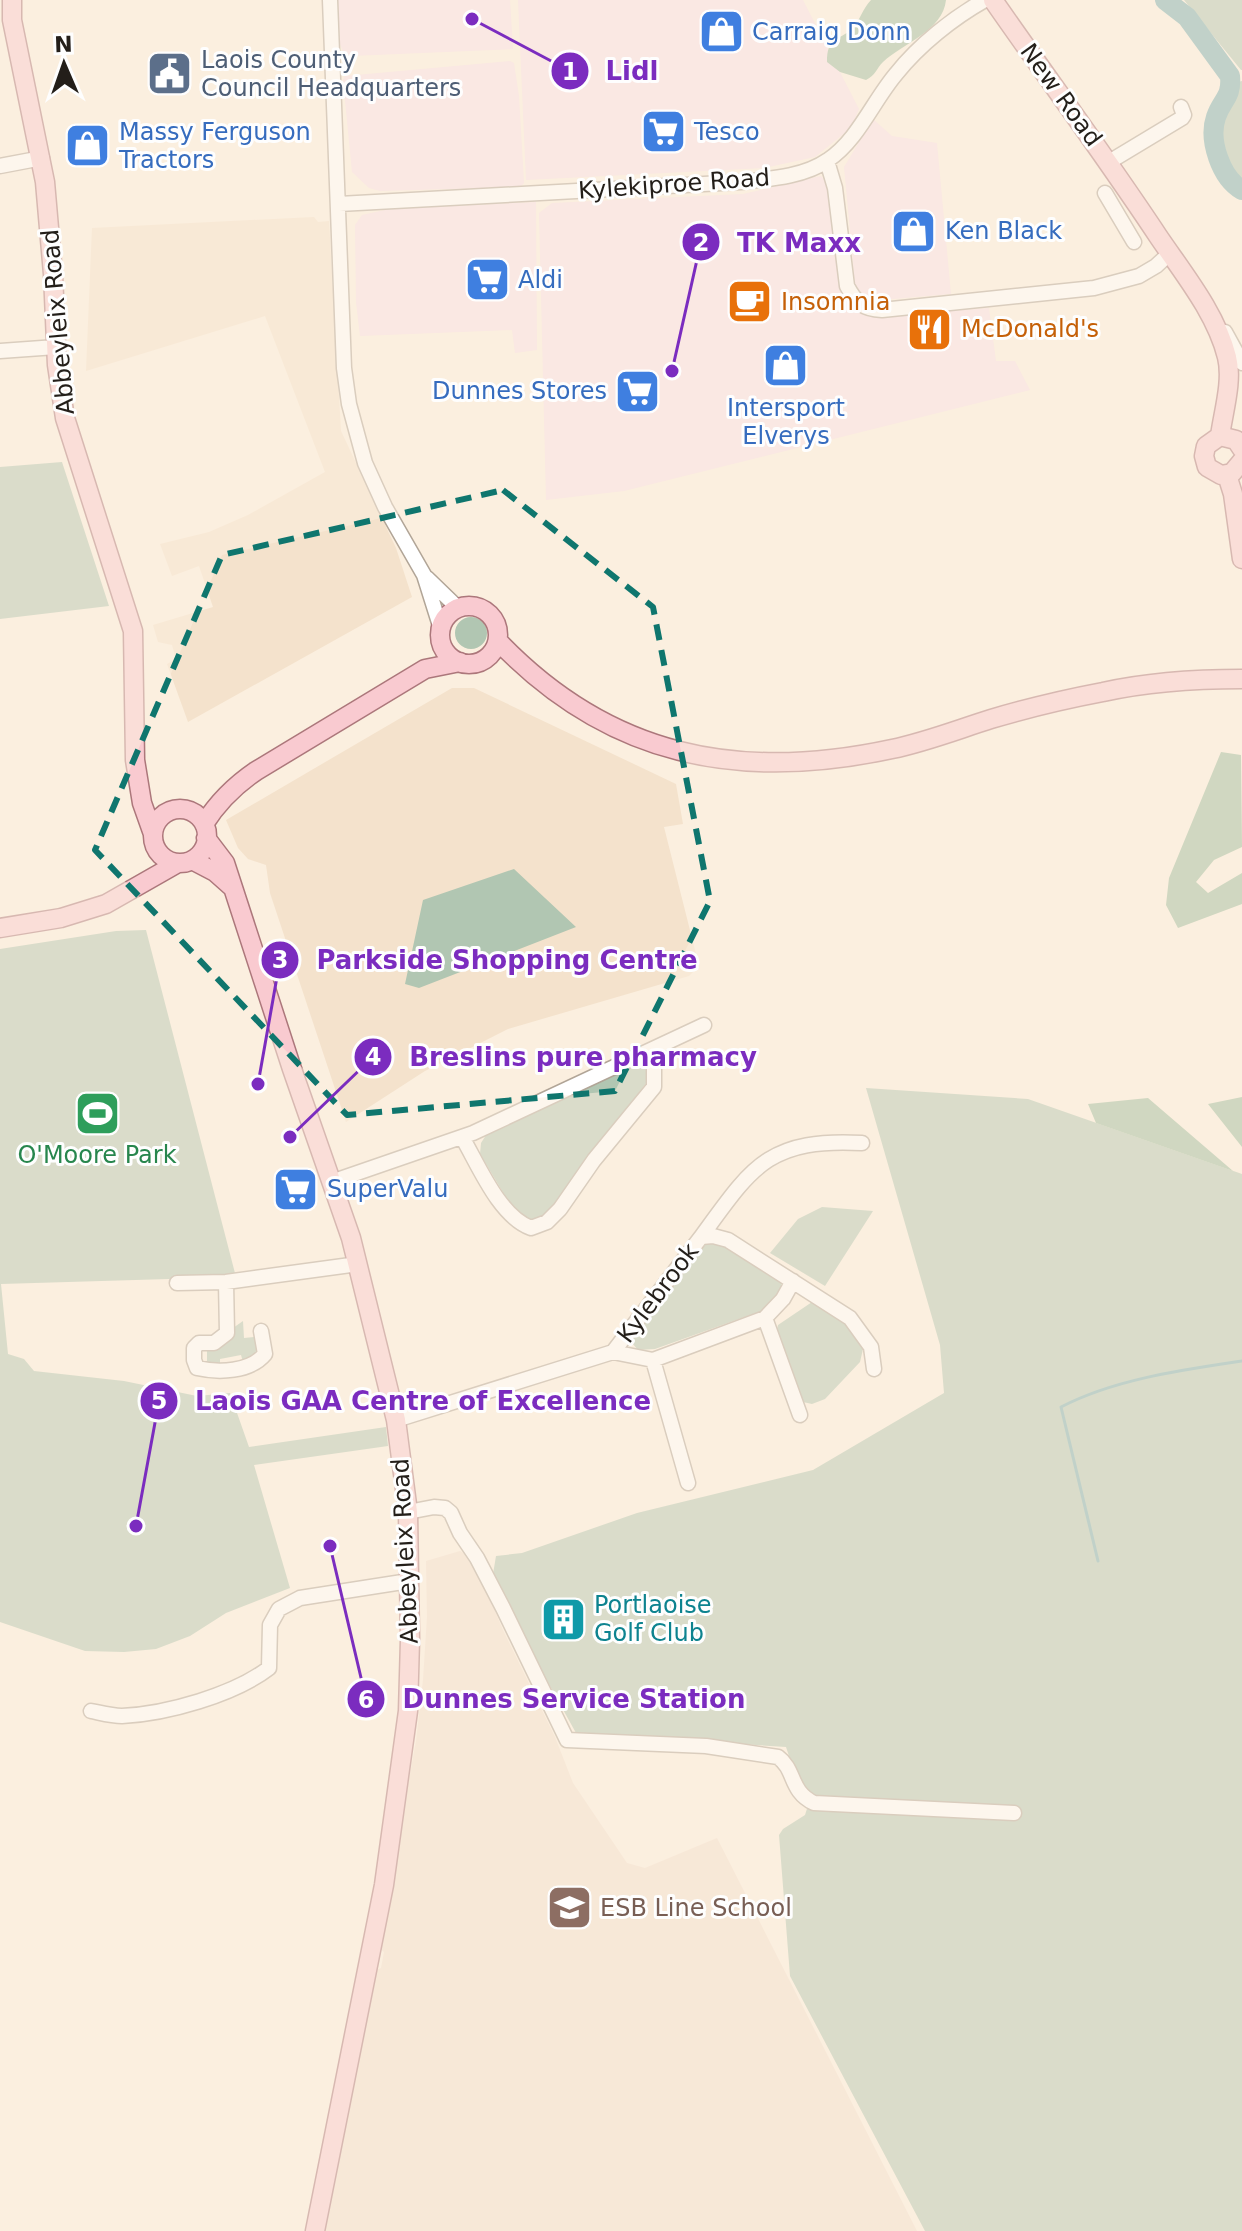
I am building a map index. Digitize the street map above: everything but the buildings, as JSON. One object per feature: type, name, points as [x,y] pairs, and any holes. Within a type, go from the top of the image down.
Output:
[{"type":"main road","name":"Abbeyleix Road","points":[[12,0],[12,20],[42,158],[52,260],[56,347],[69,434],[133,631],[133,736],[142,803],[154,841]]},
{"type":"main road","name":"New Road","points":[[993,0],[1109,162],[1194,288],[1216,329],[1228,359],[1227,390],[1220,436],[1206,446],[1204,456],[1211,471],[1227,475]]},
{"type":"main road","points":[[1220,436],[1231,437],[1242,449]]},
{"type":"main road","points":[[1241,550],[1233,494],[1227,475],[1237,470],[1242,461]]},
{"type":"main road","points":[[425,669],[447,616],[458,608],[479,607],[490,615],[497,627],[498,641],[492,653],[481,661]]},
{"type":"main road","points":[[441,636],[448,655],[460,662]]},
{"type":"main road","points":[[498,641],[526,670],[584,711],[643,740],[691,755],[724,761],[808,763],[892,749],[997,718],[1106,691],[1211,678],[1242,679]]},
{"type":"main road","points":[[139,883],[154,841],[157,821],[237,784],[425,669],[481,661],[526,670]]},
{"type":"main road","points":[[1211,678],[1242,666]]},
{"type":"main road","points":[[139,780],[153,798],[195,814],[205,831]]},
{"type":"main road","points":[[0,928],[87,912],[202,851],[205,831],[217,805],[237,784]]},
{"type":"main road","name":"Abbeyleix Road","points":[[205,831],[225,863],[358,1264],[396,1420],[408,1512],[408,1711],[384,1885],[315,2231]]},
{"type":"main road","points":[[154,841],[165,858],[185,861],[215,872],[233,888]]},
{"type":"street","points":[[330,0],[344,368],[349,404],[365,463],[385,507],[424,575],[441,636]]},
{"type":"street","name":"Kylekiproe Road","points":[[339,204],[752,181],[786,176],[827,161],[843,147],[896,73],[917,50],[985,0]]},
{"type":"street","points":[[1109,162],[1182,118],[1181,107]]},
{"type":"street","points":[[0,166],[42,158]]},
{"type":"street","points":[[827,161],[835,188],[847,286],[854,300],[866,309],[895,309],[1094,288],[1139,276],[1170,253]]},
{"type":"street","points":[[1105,193],[1134,242]]},
{"type":"street","points":[[1116,213],[1132,196]]},
{"type":"street","points":[[1216,329],[1223,329],[1242,363]]},
{"type":"street","points":[[0,351],[56,347]]},
{"type":"street","points":[[424,575],[458,608]]},
{"type":"street","points":[[331,1182],[462,1137],[704,1025]]},
{"type":"street","points":[[462,1137],[503,1206],[517,1223],[531,1228],[547,1222],[574,1192],[594,1160],[654,1087],[654,1065],[649,1051]]},
{"type":"street","points":[[701,1237],[743,1181],[766,1160],[800,1145],[862,1143]]},
{"type":"street","name":"Kylebrook","points":[[396,1420],[613,1352],[701,1237],[728,1240],[850,1318],[871,1347],[874,1369]]},
{"type":"street","points":[[177,1283],[226,1282],[358,1264]]},
{"type":"street","points":[[613,1352],[653,1360],[765,1318],[783,1299],[793,1281]]},
{"type":"street","points":[[226,1282],[227,1333],[214,1343],[199,1343],[194,1348],[197,1368],[229,1370],[248,1367],[260,1361],[265,1354],[261,1331]]},
{"type":"street","points":[[765,1318],[800,1415]]},
{"type":"street","points":[[653,1360],[688,1483]]},
{"type":"street","points":[[408,1512],[434,1507],[445,1508],[451,1513],[490,1583],[567,1740],[706,1746],[778,1757],[786,1764],[797,1792],[814,1803],[1014,1813]]},
{"type":"street","points":[[91,1710],[119,1716],[160,1711],[237,1686],[269,1668],[270,1625],[279,1609],[300,1598],[409,1581]]},
{"type":"highlighted area","points":[[503,490],[653,607],[710,901],[615,1091],[347,1115],[95,850],[222,555]]},
{"type":"shaded area","points":[[338,0],[510,0],[513,49],[351,56],[344,54],[340,44]]},
{"type":"shaded area","points":[[518,0],[803,0],[859,109],[851,128],[815,157],[764,168],[526,180]]},
{"type":"shaded area","points":[[514,63],[519,96],[524,183],[520,187],[380,191],[369,188],[352,172],[345,76]]},
{"type":"shaded area","points":[[873,119],[892,136],[937,143],[951,294],[870,301],[861,295],[855,284],[844,167]]},
{"type":"shaded area","points":[[821,176],[827,183],[845,292],[885,316],[989,308],[996,361],[1015,361],[1030,390],[624,491],[546,500],[539,213],[552,203],[743,194]]},
{"type":"shaded area","points":[[536,202],[537,350],[515,353],[512,330],[360,336],[356,302],[355,225],[362,215],[389,209]]},
{"type":"shaded area","points":[[314,217],[318,222],[329,221],[341,431],[396,548],[412,597],[188,722],[167,664],[176,659],[172,645],[158,642],[153,625],[213,607],[199,566],[172,576],[160,544],[209,532],[248,515],[325,472],[265,316],[86,371],[92,228]]},
{"type":"shaded area","points":[[452,688],[474,688],[676,784],[683,824],[664,827],[699,966],[689,976],[508,1029],[425,1071],[346,1122],[270,893],[266,865],[248,859],[238,848],[226,820]]},
{"type":"shaded area","name":"ESB Line School","points":[[460,1551],[472,1557],[573,1783],[627,1863],[645,1868],[717,1838],[917,2231],[323,2231],[372,1972],[381,1968],[384,1952],[378,1947],[416,1741],[423,1680],[427,1617],[426,1561]]},
{"type":"green space","points":[[871,0],[946,0],[938,20],[930,28],[891,55],[866,80],[840,72],[827,62],[831,44],[853,28]]},
{"type":"green space","points":[[1184,0],[1242,0],[1242,70],[1241,70]]},
{"type":"green space","points":[[1242,81],[1242,195],[1217,166],[1210,147],[1209,129],[1224,86]]},
{"type":"green space","points":[[62,462],[109,606],[0,619],[0,467]]},
{"type":"green space","points":[[471,617],[482,622],[487,633],[482,644],[471,649],[460,644],[455,633],[460,622]]},
{"type":"green space","points":[[1221,752],[1241,755],[1242,847],[1214,860],[1196,882],[1208,893],[1242,873],[1242,904],[1178,928],[1166,905],[1169,878]]},
{"type":"green space","points":[[514,869],[576,927],[419,988],[405,984],[423,900]]},
{"type":"green space","points":[[146,930],[236,1277],[1,1284],[8,1354],[24,1359],[34,1371],[124,1381],[197,1396],[230,1393],[249,1447],[386,1427],[388,1446],[254,1465],[290,1588],[226,1613],[190,1636],[156,1649],[85,1651],[0,1622],[0,949],[116,931]]},
{"type":"green space","points":[[643,1063],[647,1082],[546,1216],[528,1222],[514,1211],[480,1154],[481,1143],[488,1132],[634,1064]]},
{"type":"green space","name":"Portlaoise Golf Club","points":[[866,1088],[1028,1099],[1242,1174],[1242,2231],[925,2231],[790,1976],[779,1835],[805,1815],[811,1796],[797,1780],[786,1747],[576,1733],[525,1641],[493,1574],[496,1556],[522,1553],[637,1513],[813,1470],[944,1393],[940,1345]]},
{"type":"green space","points":[[1242,1097],[1242,1147],[1208,1104]]},
{"type":"green space","points":[[1148,1098],[1233,1171],[1096,1123],[1088,1104]]},
{"type":"green space","points":[[822,1207],[873,1211],[825,1286],[770,1253],[798,1219]]},
{"type":"green space","points":[[713,1242],[742,1254],[783,1280],[780,1291],[767,1309],[655,1349],[638,1350],[632,1343],[632,1337],[702,1245]]},
{"type":"green space","points":[[815,1300],[846,1321],[863,1349],[860,1362],[825,1399],[812,1404],[803,1402],[777,1329],[778,1325]]},
{"type":"green space","points":[[243,1321],[244,1338],[254,1337],[258,1353],[243,1362],[241,1355],[220,1359],[220,1367],[207,1365],[207,1348],[226,1344],[233,1328]]},
{"type":"waterway","points":[[1165,0],[1187,17],[1230,76],[1230,89],[1214,126],[1215,147],[1222,168],[1242,190]]},
{"type":"waterway","points":[[1098,1561],[1061,1407],[1126,1383],[1242,1361]]},
{"type":"place","name":"Lidl","points":[[472,19]]},
{"type":"place","name":"Carraig Donn","points":[[721,32]]},
{"type":"place","name":"Laois County Council Headquarters","points":[[170,74]]},
{"type":"place","name":"Tesco","points":[[663,132]]},
{"type":"place","name":"Massy Ferguson Tractors","points":[[88,146]]},
{"type":"place","name":"Ken Black","points":[[914,231]]},
{"type":"place","name":"Aldi","points":[[487,280]]},
{"type":"place","name":"Insomnia","points":[[750,302]]},
{"type":"place","name":"McDonald's","points":[[930,329]]},
{"type":"place","name":"Intersport Elverys","points":[[786,366]]},
{"type":"place","name":"TK Maxx","points":[[672,371]]},
{"type":"place","name":"Dunnes Stores","points":[[638,391]]},
{"type":"place","name":"Parkside Shopping Centre","points":[[258,1084]]},
{"type":"place","name":"O'Moore Park","points":[[97,1113]]},
{"type":"place","name":"Breslins pure pharmacy","points":[[290,1137]]},
{"type":"place","name":"SuperValu","points":[[296,1189]]},
{"type":"place","name":"Laois GAA Centre of Excellence","points":[[136,1526]]},
{"type":"place","name":"Dunnes Service Station","points":[[330,1546]]},
{"type":"place","name":"Portlaoise Golf Club","points":[[563,1619]]},
{"type":"place","name":"ESB Line School","points":[[569,1908]]}]
